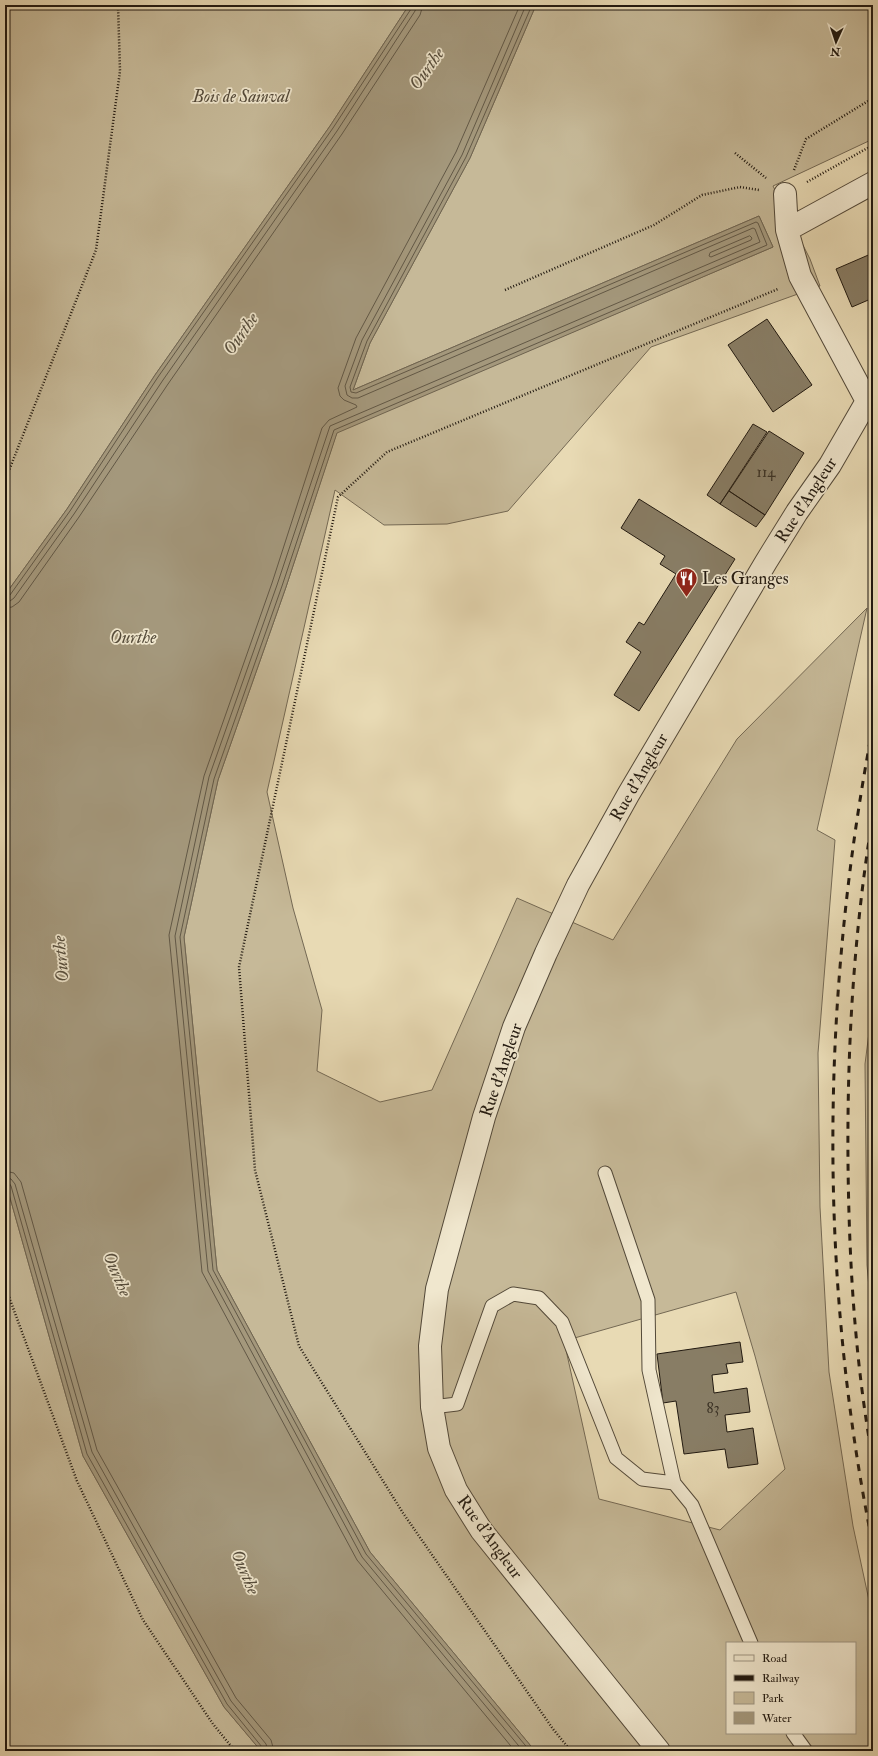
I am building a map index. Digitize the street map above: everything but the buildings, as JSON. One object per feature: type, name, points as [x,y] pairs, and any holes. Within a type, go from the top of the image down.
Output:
[{"type":"street","points":[[786,230],[873,183]]},
{"type":"street","points":[[785,194],[786,230],[800,276]]},
{"type":"street","name":"Rue d'Angleur","points":[[659,1751],[481,1530],[456,1490],[439,1448],[432,1407],[430,1346],[437,1289],[484,1117],[514,1027],[546,953],[578,885],[628,795],[766,562],[797,512],[830,465],[867,401],[800,276]]},
{"type":"lane","points":[[605,1173],[648,1300],[649,1370],[674,1483],[692,1505],[751,1642]]},
{"type":"lane","points":[[432,1407],[457,1404],[492,1306],[513,1294],[539,1298],[562,1322],[616,1458],[642,1479],[674,1483]]},
{"type":"lane","points":[[794,1734],[806,1751]]},
{"type":"path","points":[[5,477],[8,474],[96,250],[120,71],[118,5]]},
{"type":"path","points":[[785,194],[806,139],[873,98]]},
{"type":"path","points":[[505,290],[654,225],[702,195],[740,187],[785,194],[873,145]]},
{"type":"path","points":[[735,153],[785,194]]},
{"type":"path","points":[[571,1751],[553,1729],[403,1513],[299,1346],[255,1170],[239,967],[338,497],[387,452],[769,293],[800,276]]},
{"type":"path","points":[[5,1286],[77,1481],[143,1620],[213,1724],[235,1751]]},
{"type":"green space","name":"Bois de Sainval","points":[[5,5],[409,5],[330,126],[155,375],[67,509],[5,595]]},
{"type":"green space","points":[[536,5],[873,5],[873,139],[773,186],[810,259],[820,286],[651,347],[508,511],[447,524],[384,525],[335,490],[267,792],[293,908],[322,1010],[317,1071],[380,1102],[432,1090],[517,898],[613,940],[737,739],[867,608],[817,830],[835,840],[818,1053],[820,1207],[829,1372],[853,1526],[873,1619],[873,1751],[535,1751],[370,1552],[217,1270],[184,937],[218,780],[286,587],[337,432],[773,247],[759,216],[353,390],[370,343],[470,158]],"holes":[[[736,1292],[755,1356],[785,1469],[720,1530],[599,1499],[564,1341]]]},
{"type":"green space","points":[[873,1001],[873,1334],[867,1265],[865,1064]]},
{"type":"green space","points":[[5,1180],[83,1456],[224,1707],[261,1751],[5,1751]]},
{"type":"water","name":"Ourthe","points":[[409,5],[536,5],[470,158],[370,343],[353,390],[759,216],[773,247],[337,433],[286,587],[218,780],[184,937],[217,1270],[370,1552],[535,1751],[261,1751],[224,1707],[83,1456],[5,1180],[5,595],[67,509],[155,375],[330,126]]},
{"type":"railway","points":[[873,726],[856,828],[843,930],[836,1033],[833,1136],[835,1240],[842,1342],[855,1445],[873,1546]]},
{"type":"railway","points":[[873,815],[866,858],[856,944],[850,1031],[848,1118],[850,1237],[854,1312],[857,1350],[873,1461]]},
{"type":"place","name":"Les Granges","points":[[686,598]]}]
